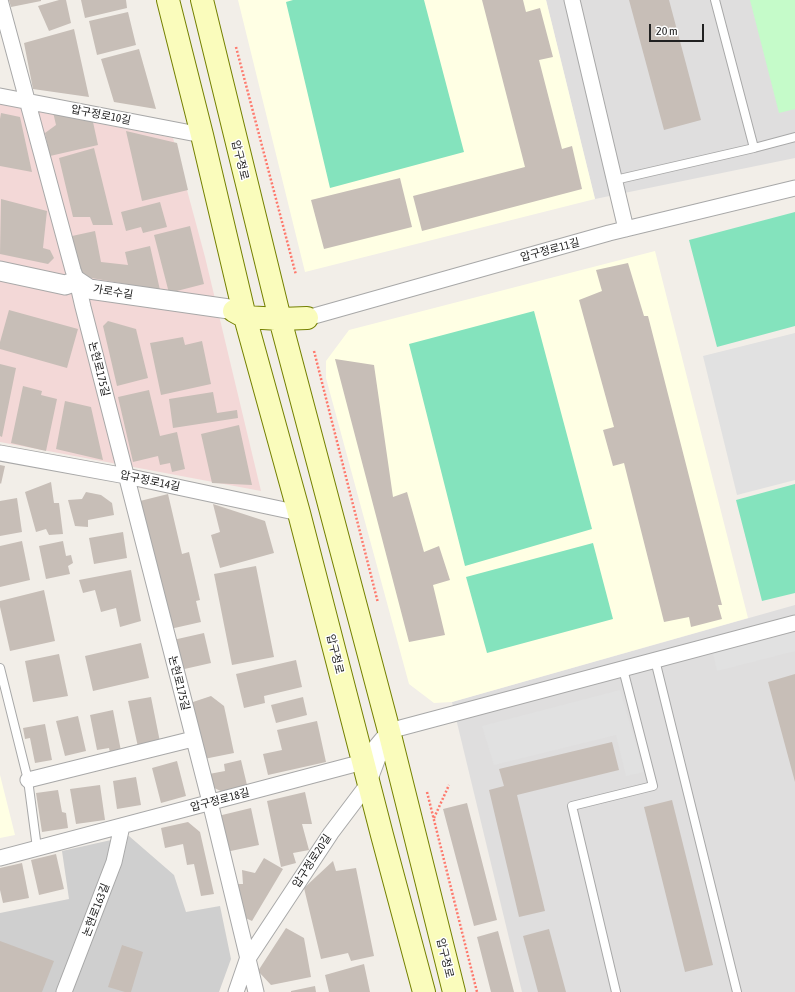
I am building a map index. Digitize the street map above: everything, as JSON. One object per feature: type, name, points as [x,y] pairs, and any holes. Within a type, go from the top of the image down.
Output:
[{"type":"main road","name":"압구정로","points":[[168,0],[202,135],[237,313],[299,513],[368,784],[424,992]]},
{"type":"main road","name":"압구정로","points":[[202,0],[280,319],[389,731],[454,992]]},
{"type":"main road","points":[[237,313],[280,319],[307,318]]},
{"type":"street","name":"논현로175길","points":[[0,0],[77,281],[82,307],[210,802],[247,960],[256,992]]},
{"type":"street","points":[[572,0],[626,229]]},
{"type":"street","name":"압구정로10길","points":[[0,96],[202,135]]},
{"type":"street","name":"압구정로11길","points":[[307,318],[626,229],[795,188]]},
{"type":"street","points":[[0,271],[65,285],[77,281]]},
{"type":"street","name":"가로수길","points":[[77,281],[89,290],[237,313]]},
{"type":"street","name":"압구정로14길","points":[[0,453],[126,476],[299,513]]},
{"type":"street","points":[[363,762],[389,731],[795,623]]},
{"type":"street","name":"압구정로20길","points":[[236,992],[247,960],[331,833],[368,784],[389,731]]},
{"type":"street","points":[[28,780],[193,739]]},
{"type":"street","name":"압구정로18길","points":[[0,858],[363,762]]},
{"type":"street","name":"논현로163길","points":[[64,992],[114,862],[122,826]]},
{"type":"lane","points":[[715,0],[754,148]]},
{"type":"lane","points":[[615,180],[795,137]]},
{"type":"lane","points":[[655,660],[737,992]]},
{"type":"lane","points":[[0,668],[28,780],[37,848]]},
{"type":"lane","points":[[616,992],[572,806],[653,786],[623,669]]},
{"type":"path","points":[[236,45],[296,275]]},
{"type":"path","points":[[314,351],[379,606]]},
{"type":"path","points":[[434,819],[449,785]]},
{"type":"path","points":[[426,791],[477,992]]},
{"type":"shaded area","points":[[238,0],[546,0],[595,199],[305,272]]},
{"type":"shaded area","points":[[546,0],[795,0],[795,158],[595,199]]},
{"type":"shaded area","points":[[0,104],[173,138],[205,257],[261,491],[0,442]]},
{"type":"shaded area","points":[[655,251],[748,618],[452,702],[434,703],[409,684],[326,378],[326,361],[349,330]]},
{"type":"shaded area","points":[[795,333],[795,480],[737,495],[703,356]]},
{"type":"shaded area","points":[[795,605],[795,992],[522,992],[452,702]]},
{"type":"shaded area","points":[[795,632],[795,651],[717,671],[713,653]]},
{"type":"shaded area","points":[[620,690],[644,772],[626,776],[616,735],[494,765],[482,726]]},
{"type":"shaded area","points":[[0,775],[15,835],[0,838]]},
{"type":"shaded area","points":[[129,836],[174,875],[186,912],[220,906],[231,959],[219,992],[0,992],[0,913],[69,899],[62,851]]},
{"type":"green space","points":[[293,0],[424,0],[464,152],[330,188],[286,2]]},
{"type":"green space","points":[[750,0],[795,0],[795,109],[779,113]]},
{"type":"green space","points":[[795,212],[795,326],[717,347],[689,240]]},
{"type":"green space","points":[[534,311],[592,529],[465,566],[409,344]]},
{"type":"green space","points":[[795,484],[795,593],[762,601],[736,500]]},
{"type":"green space","points":[[593,543],[613,619],[487,653],[466,577]]},
{"type":"building","points":[[9,0],[41,0],[41,1],[11,7]]},
{"type":"building","points":[[59,0],[66,0],[71,23],[49,31],[38,6]]},
{"type":"building","points":[[81,0],[126,0],[127,8],[85,18]]},
{"type":"building","points":[[482,0],[523,0],[526,12],[540,8],[553,57],[539,60],[562,149],[572,146],[582,189],[422,231],[413,196],[525,167]]},
{"type":"building","points":[[629,0],[669,0],[701,120],[664,130]]},
{"type":"building","points":[[128,12],[136,45],[97,55],[89,21]]},
{"type":"building","points":[[74,29],[89,97],[33,89],[24,43]]},
{"type":"building","points":[[139,49],[156,109],[114,102],[101,59]]},
{"type":"building","points":[[53,112],[93,122],[98,145],[50,156],[45,133],[56,125]]},
{"type":"building","points":[[1,113],[20,117],[32,172],[0,166]]},
{"type":"building","points":[[126,131],[177,143],[188,190],[142,201]]},
{"type":"building","points":[[94,148],[113,225],[93,225],[90,217],[73,217],[59,158]]},
{"type":"building","points":[[400,178],[412,227],[324,249],[311,200]]},
{"type":"building","points":[[1,199],[47,211],[43,248],[50,250],[54,258],[48,264],[0,254]]},
{"type":"building","points":[[160,202],[167,227],[143,233],[141,227],[126,231],[121,212]]},
{"type":"building","points":[[190,226],[204,284],[169,293],[154,235]]},
{"type":"building","points":[[95,231],[101,262],[128,265],[125,252],[150,246],[160,290],[80,276],[72,236]]},
{"type":"building","points":[[628,263],[644,316],[648,316],[722,605],[718,605],[722,619],[691,627],[689,617],[664,622],[624,463],[613,466],[603,430],[614,427],[579,300],[602,291],[596,270]]},
{"type":"building","points":[[9,310],[78,329],[67,368],[0,349],[0,342]]},
{"type":"building","points":[[108,321],[136,329],[148,378],[117,386],[103,326]]},
{"type":"building","points":[[183,337],[185,345],[202,341],[211,384],[161,395],[150,343]]},
{"type":"building","points":[[335,359],[374,365],[393,497],[407,492],[424,552],[439,546],[450,580],[433,585],[445,635],[409,642]]},
{"type":"building","points":[[0,364],[16,368],[2,437],[0,436]]},
{"type":"building","points":[[23,386],[42,391],[41,395],[57,399],[46,451],[11,443]]},
{"type":"building","points":[[149,390],[160,436],[177,432],[185,469],[172,472],[170,463],[160,465],[158,456],[133,462],[118,397]]},
{"type":"building","points":[[213,392],[217,413],[237,410],[238,418],[173,428],[169,399]]},
{"type":"building","points":[[65,401],[91,407],[103,460],[56,449]]},
{"type":"building","points":[[239,425],[252,485],[212,483],[201,434]]},
{"type":"building","points":[[0,465],[5,466],[1,484],[0,483]]},
{"type":"building","points":[[51,482],[54,503],[59,503],[63,534],[49,535],[46,529],[36,532],[25,492]]},
{"type":"building","points":[[86,492],[101,495],[112,503],[114,515],[88,520],[88,527],[75,526],[68,500],[82,499]]},
{"type":"building","points":[[168,494],[182,554],[189,552],[200,600],[196,601],[201,622],[170,629],[140,501]]},
{"type":"building","points":[[17,498],[22,532],[0,536],[0,501]]},
{"type":"building","points":[[213,504],[265,521],[274,553],[220,568],[211,535],[220,532]]},
{"type":"building","points":[[123,532],[127,558],[94,564],[89,538]]},
{"type":"building","points":[[22,541],[30,580],[0,587],[0,546]]},
{"type":"building","points":[[63,541],[66,556],[71,555],[73,563],[68,566],[70,574],[46,579],[39,546]]},
{"type":"building","points":[[256,566],[274,657],[232,665],[214,574]]},
{"type":"building","points":[[131,570],[141,621],[120,627],[116,608],[101,612],[95,590],[83,593],[79,580]]},
{"type":"building","points":[[44,590],[55,641],[10,651],[0,601]]},
{"type":"building","points":[[204,633],[211,663],[180,670],[173,640]]},
{"type":"building","points":[[141,643],[149,678],[93,691],[85,656]]},
{"type":"building","points":[[59,654],[68,696],[33,702],[25,661]]},
{"type":"building","points":[[296,660],[302,687],[264,696],[265,703],[244,708],[236,674]]},
{"type":"building","points":[[795,674],[795,782],[768,682]]},
{"type":"building","points":[[211,696],[224,706],[234,753],[204,759],[190,703]]},
{"type":"building","points":[[151,697],[160,742],[138,747],[128,701]]},
{"type":"building","points":[[303,697],[307,715],[276,723],[271,705]]},
{"type":"building","points":[[113,710],[121,751],[110,753],[109,748],[97,750],[90,715]]},
{"type":"building","points":[[78,716],[86,751],[65,756],[56,721]]},
{"type":"building","points":[[317,721],[326,762],[268,775],[263,754],[282,750],[277,730]]},
{"type":"building","points":[[45,724],[52,760],[35,763],[30,738],[25,739],[23,728]]},
{"type":"building","points":[[612,742],[619,770],[517,795],[545,911],[519,917],[489,790],[504,786],[499,769]]},
{"type":"building","points":[[241,760],[247,785],[223,792],[212,787],[209,774],[225,771],[224,764]]},
{"type":"building","points":[[177,761],[186,796],[161,803],[152,768]]},
{"type":"building","points":[[136,777],[141,805],[117,809],[113,781]]},
{"type":"building","points":[[100,785],[105,820],[76,824],[70,789]]},
{"type":"building","points":[[58,790],[62,812],[66,813],[68,828],[42,832],[36,793]]},
{"type":"building","points":[[305,792],[312,824],[302,824],[309,850],[293,853],[296,863],[281,867],[267,801]]},
{"type":"building","points":[[672,800],[713,965],[685,972],[644,807]]},
{"type":"building","points":[[467,803],[497,920],[474,926],[443,809]]},
{"type":"building","points":[[251,808],[259,845],[226,852],[218,816]]},
{"type":"building","points":[[188,822],[200,832],[214,894],[201,896],[194,864],[187,865],[183,844],[165,848],[161,828]]},
{"type":"building","points":[[56,854],[64,889],[39,895],[31,860]]},
{"type":"building","points":[[264,858],[283,869],[252,921],[237,914],[232,884],[243,884],[242,870],[255,873]]},
{"type":"building","points":[[333,861],[336,871],[356,868],[374,956],[351,961],[348,953],[321,959],[304,888]]},
{"type":"building","points":[[22,863],[29,898],[3,903],[0,890],[0,868]]},
{"type":"building","points":[[286,928],[304,938],[311,977],[271,985],[258,971]]},
{"type":"building","points":[[549,929],[566,992],[538,992],[523,936]]},
{"type":"building","points":[[498,931],[514,992],[491,992],[477,937]]},
{"type":"building","points":[[0,941],[54,961],[42,992],[0,992]]},
{"type":"building","points":[[122,945],[143,952],[131,992],[125,992],[108,987]]},
{"type":"building","points":[[364,964],[370,992],[329,992],[325,975]]},
{"type":"building","points":[[315,986],[316,992],[291,992],[291,991]]}]
